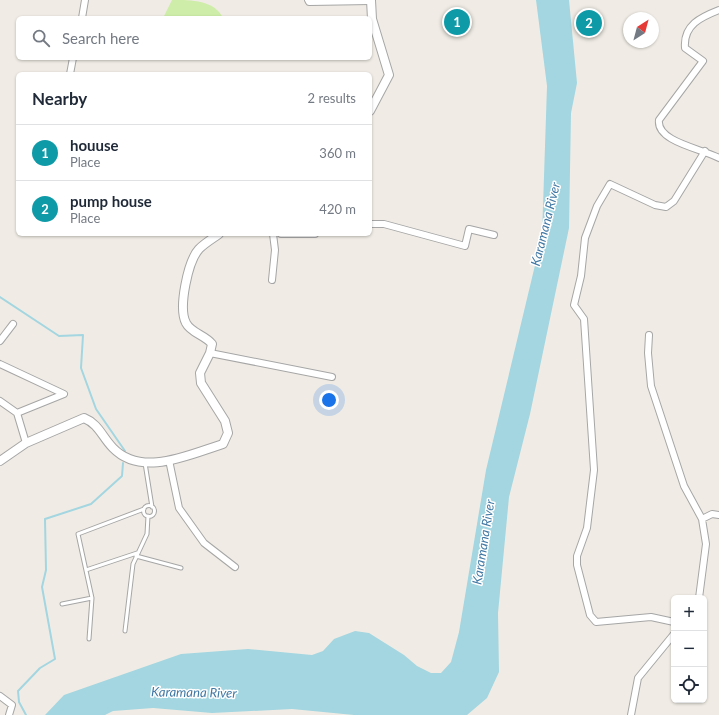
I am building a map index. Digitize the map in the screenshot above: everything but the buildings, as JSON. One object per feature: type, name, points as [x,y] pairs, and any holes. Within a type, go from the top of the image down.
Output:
[{"type":"street","points":[[82,16],[85,0]]},
{"type":"street","points":[[308,0],[309,2],[371,0],[372,16]]},
{"type":"street","points":[[719,10],[703,16],[690,25],[684,42],[685,48],[703,61],[659,120],[658,125],[661,131],[668,137],[719,158]]},
{"type":"street","points":[[372,19],[390,75],[372,107]]},
{"type":"street","points":[[70,72],[73,60]]},
{"type":"street","points":[[671,621],[651,617],[596,622],[590,615],[577,565],[578,556],[587,528],[594,470],[593,441],[584,320],[574,305],[581,276],[585,238],[597,206],[610,184],[655,205],[666,207],[674,201],[705,152]]},
{"type":"street","points":[[372,224],[384,224],[465,246],[468,229],[494,235]]},
{"type":"street","points":[[0,461],[26,443],[84,418],[93,422],[113,448],[128,460],[145,463],[169,460],[223,444],[228,433],[225,421],[201,383],[200,373],[210,353],[212,344],[208,338],[191,330],[186,323],[184,315],[184,295],[187,278],[198,250],[216,236]]},
{"type":"street","points":[[272,280],[275,250],[273,236]]},
{"type":"street","points":[[0,341],[13,324]]},
{"type":"street","points":[[649,336],[648,354],[651,386],[684,486],[702,519],[706,544],[699,595]]},
{"type":"street","points":[[210,353],[332,377]]},
{"type":"street","points":[[0,364],[64,394],[17,413]]},
{"type":"street","points":[[0,401],[17,413],[26,443]]},
{"type":"street","points":[[169,460],[179,508],[204,543],[235,567]]},
{"type":"street","points":[[702,519],[712,514],[719,515]]},
{"type":"street","points":[[631,715],[638,678],[671,638]]},
{"type":"street","points":[[0,696],[12,705],[9,715]]},
{"type":"lane","points":[[145,463],[154,512],[148,516]]},
{"type":"lane","points":[[89,640],[92,598],[78,534],[144,509],[148,506],[152,507]]},
{"type":"lane","points":[[144,509],[144,514],[148,516]]},
{"type":"lane","points":[[125,631],[133,564],[147,534],[148,516]]},
{"type":"lane","points":[[86,570],[137,555],[181,568]]},
{"type":"lane","points":[[62,604],[92,598]]},
{"type":"green space","points":[[172,0],[187,0],[208,4],[219,12],[222,16],[164,16]]},
{"type":"water","name":"Karamana River","points":[[536,0],[569,0],[577,83],[571,113],[569,228],[530,414],[509,497],[498,613],[499,672],[487,698],[467,715],[354,715],[292,709],[212,713],[153,708],[113,711],[105,715],[45,715],[64,695],[181,654],[248,649],[312,655],[323,651],[334,639],[355,631],[369,633],[404,655],[417,666],[431,673],[441,673],[451,662],[459,632],[486,470],[542,236],[547,86]]},
{"type":"waterway","points":[[0,297],[59,336],[83,335],[81,368],[96,409],[125,451]]},
{"type":"waterway","points":[[26,715],[19,702],[18,691],[40,668],[55,659],[42,587],[46,570],[45,519],[91,504],[122,476],[123,463]]},
{"type":"place","name":"houuse","points":[[457,22]]},
{"type":"place","name":"pump house","points":[[589,23]]}]
